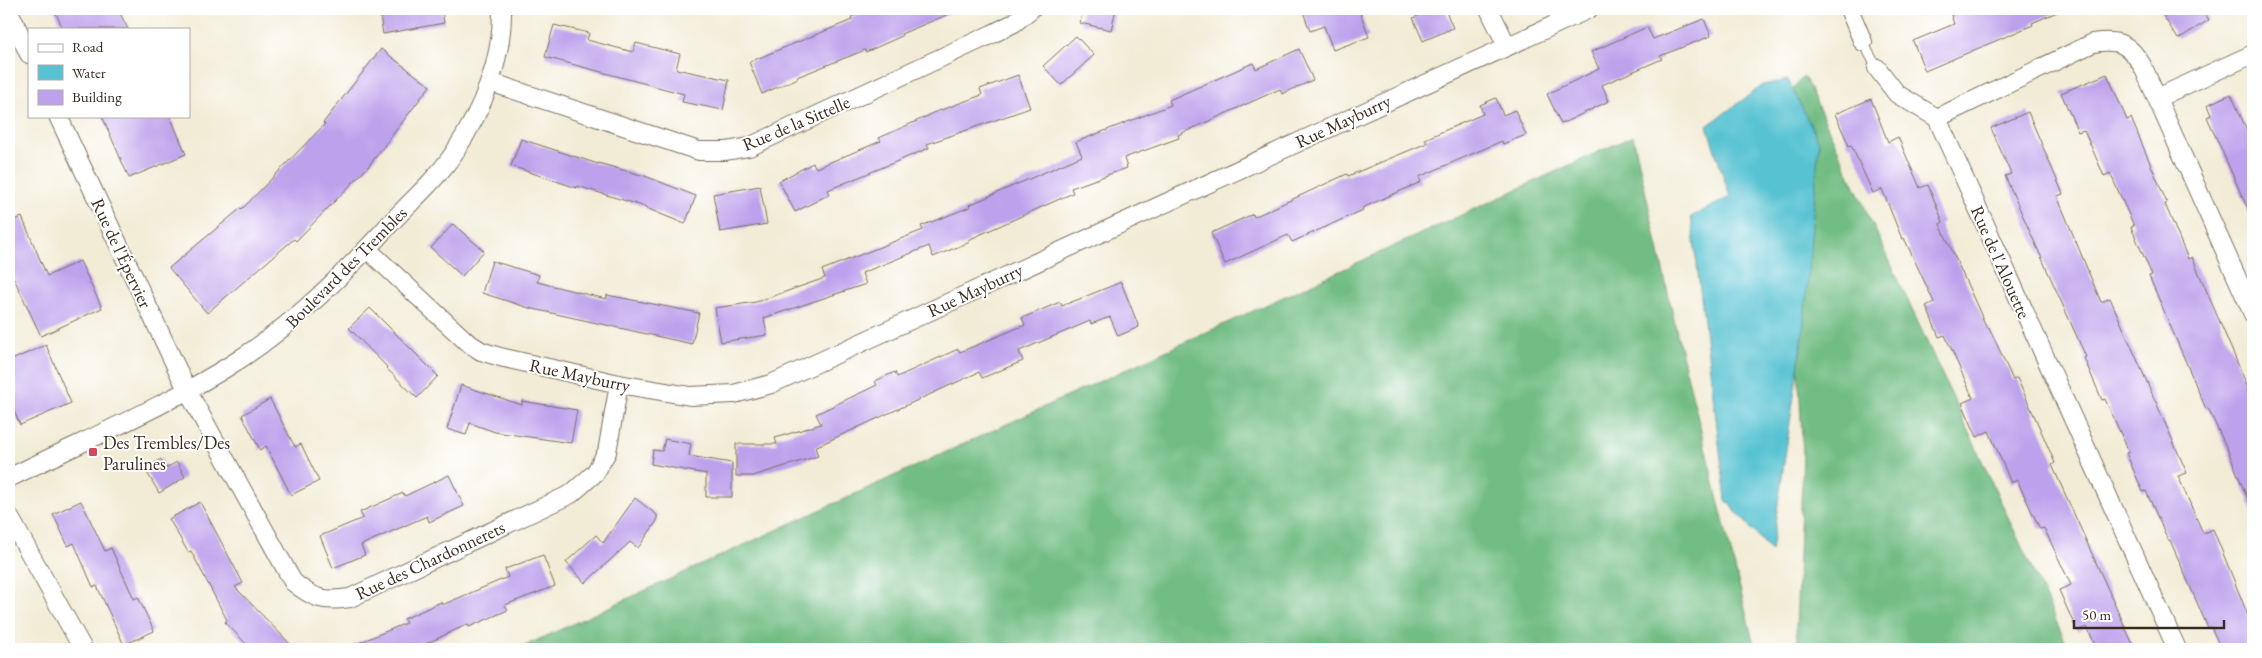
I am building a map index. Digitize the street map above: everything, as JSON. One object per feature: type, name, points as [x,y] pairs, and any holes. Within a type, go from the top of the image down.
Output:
[{"type":"street","name":"Boulevard des Trembles","points":[[9,478],[187,390],[236,362],[277,334],[313,303],[367,249],[454,154],[473,120],[490,82],[498,54],[502,9]]},
{"type":"street","name":"Rue de la Sittelle","points":[[490,82],[699,152],[726,151],[749,147],[984,38],[1014,23],[1031,9]]},
{"type":"street","points":[[1489,9],[1507,46]]},
{"type":"street","name":"Rue Mayburry","points":[[367,249],[467,342],[481,351],[619,384],[690,396],[734,394],[771,384],[1589,9]]},
{"type":"street","points":[[1848,9],[1863,42]]},
{"type":"street","points":[[9,11],[28,52]]},
{"type":"street","points":[[1877,68],[1897,94],[1937,118],[2093,43],[2108,41],[2123,44],[2135,54],[2157,98],[2253,314]]},
{"type":"street","points":[[2157,98],[2253,54]]},
{"type":"street","name":"Rue de l'Épervier","points":[[59,118],[187,390]]},
{"type":"street","name":"Rue de l'Alouette","points":[[1937,118],[2177,649]]},
{"type":"street","name":"Rue des Chardonnerets","points":[[187,390],[293,582],[310,596],[331,601],[350,598],[571,494],[595,473],[607,452],[619,384]]},
{"type":"street","points":[[9,516],[83,649]]},
{"type":"lane","points":[[1863,42],[1877,68]]},
{"type":"green space","points":[[1804,76],[2069,649],[1798,649],[1796,627],[1803,455],[1783,99]]},
{"type":"green space","points":[[1633,136],[1679,342],[1755,649],[518,649]]},
{"type":"water","points":[[1788,80],[1819,142],[1803,335],[1771,551],[1726,500],[1691,217],[1730,197],[1707,126],[1763,85]]},
{"type":"building","points":[[54,9],[118,9],[128,28],[63,28]]},
{"type":"building","points":[[379,9],[442,9],[444,23],[383,34]]},
{"type":"building","points":[[869,9],[961,9],[901,34],[902,36],[866,52],[865,50],[797,77],[762,94],[749,62],[852,20],[851,17]]},
{"type":"building","points":[[1083,9],[1116,9],[1111,30],[1080,23]]},
{"type":"building","points":[[1302,9],[1364,9],[1365,11],[1360,12],[1369,37],[1333,50],[1324,26],[1310,31]]},
{"type":"building","points":[[1434,9],[1445,9],[1453,28],[1423,41],[1413,18]]},
{"type":"building","points":[[1967,9],[2064,9],[2032,23],[2033,25],[1925,71],[1913,41],[1954,24],[1951,15]]},
{"type":"building","points":[[2159,9],[2202,9],[2209,20],[2178,39]]},
{"type":"building","points":[[1704,19],[1711,36],[1660,56],[1662,59],[1602,85],[1609,101],[1561,124],[1547,94],[1599,69],[1591,52],[1647,27],[1653,39]]},
{"type":"building","points":[[554,25],[589,33],[587,40],[633,52],[636,43],[680,54],[676,69],[729,80],[723,110],[682,102],[684,94],[545,57]]},
{"type":"building","points":[[1076,36],[1094,55],[1061,85],[1043,66]]},
{"type":"building","points":[[381,49],[430,86],[368,167],[296,241],[294,239],[207,313],[169,268],[242,209],[325,124],[323,123]]},
{"type":"building","points":[[1299,49],[1313,80],[1282,94],[1280,89],[1178,135],[1179,138],[1124,158],[1127,168],[1071,188],[1073,193],[968,240],[970,242],[933,257],[929,246],[862,273],[866,284],[764,318],[767,335],[721,342],[715,308],[756,302],[825,278],[822,270],[923,230],[921,226],[970,207],[969,205],[1082,156],[1076,142],[1171,105],[1169,100],[1253,63],[1256,69]]},
{"type":"building","points":[[2107,74],[2127,120],[2131,118],[2167,203],[2165,204],[2188,259],[2192,257],[2249,390],[2247,391],[2253,404],[2253,512],[2229,453],[2208,408],[2206,409],[2149,276],[2152,275],[2131,227],[2134,226],[2110,173],[2104,176],[2084,130],[2078,132],[2061,93]]},
{"type":"building","points":[[1018,75],[1030,108],[927,144],[929,148],[828,190],[830,194],[795,212],[779,181],[813,163],[816,168],[881,141],[879,138],[930,114],[982,95],[980,89]]},
{"type":"building","points":[[2231,94],[2253,144],[2253,221],[2207,117],[2211,115],[2207,105]]},
{"type":"building","points":[[1496,98],[1503,115],[1515,110],[1526,135],[1503,144],[1502,141],[1419,177],[1421,182],[1292,242],[1288,235],[1225,264],[1211,233],[1253,214],[1254,217],[1347,174],[1348,176],[1427,143],[1425,139],[1483,114],[1480,105]]},
{"type":"building","points":[[1871,99],[1888,142],[1898,137],[1920,188],[1928,185],[1943,222],[1940,224],[1987,328],[1989,327],[2013,380],[2017,378],[2055,463],[2052,465],[2135,649],[2097,649],[2087,627],[2077,631],[2059,590],[2071,585],[2044,528],[2040,529],[2017,480],[2011,483],[1989,431],[1977,437],[1962,403],[1973,398],[1945,335],[1939,337],[1926,306],[1934,302],[1904,238],[1902,239],[1882,189],[1873,193],[1835,114]]},
{"type":"building","points":[[2028,112],[2063,194],[2057,196],[2101,302],[2110,298],[2187,473],[2178,476],[2203,533],[2213,529],[2253,628],[2253,649],[2221,649],[2211,627],[2208,628],[2170,540],[2168,540],[2146,491],[2143,492],[2126,453],[2129,452],[2105,399],[2102,400],[2084,358],[2086,357],[2005,176],[2011,174],[1991,128]]},
{"type":"building","points":[[103,118],[171,118],[186,154],[129,178]]},
{"type":"building","points":[[521,139],[598,164],[645,176],[696,196],[685,224],[646,207],[577,186],[577,188],[511,166]]},
{"type":"building","points":[[760,186],[767,224],[720,232],[713,194]]},
{"type":"building","points":[[22,217],[47,276],[80,261],[102,308],[41,336],[9,268],[9,222]]},
{"type":"building","points":[[453,224],[484,251],[462,276],[431,248]]},
{"type":"building","points":[[492,261],[539,275],[537,282],[606,299],[607,295],[699,313],[692,344],[529,308],[482,293]]},
{"type":"building","points":[[1121,282],[1139,327],[1118,336],[1110,317],[1091,324],[1090,321],[1019,351],[1023,361],[982,378],[979,372],[815,447],[818,456],[753,476],[736,476],[736,444],[777,444],[775,438],[821,424],[816,414],[877,385],[875,381],[895,372],[897,377],[958,349],[960,352],[1025,325],[1022,318],[1060,302],[1062,306]]},
{"type":"building","points":[[370,308],[438,376],[417,398],[349,328]]},
{"type":"building","points":[[46,345],[71,403],[20,425],[9,399],[9,361]]},
{"type":"building","points":[[461,385],[522,405],[522,401],[577,410],[571,443],[495,432],[470,423],[466,435],[447,429]]},
{"type":"building","points":[[270,399],[295,447],[301,444],[319,481],[291,495],[266,446],[260,450],[242,415]]},
{"type":"building","points":[[665,439],[691,444],[689,456],[732,463],[732,497],[706,497],[706,474],[651,464],[653,450],[662,451]]},
{"type":"building","points":[[161,459],[166,468],[177,462],[185,477],[159,493],[145,469]]},
{"type":"building","points":[[449,475],[464,506],[429,522],[427,516],[361,545],[365,555],[333,568],[320,536],[363,518],[360,512],[403,493],[405,496]]},
{"type":"building","points":[[635,498],[657,515],[657,521],[638,548],[630,542],[585,583],[566,562],[596,535],[603,543]]},
{"type":"building","points":[[81,501],[105,551],[111,548],[134,599],[138,597],[154,631],[124,645],[97,586],[93,587],[74,543],[68,546],[53,514]]},
{"type":"building","points":[[200,502],[243,583],[235,587],[295,649],[251,649],[225,622],[227,620],[191,551],[188,552],[169,519]]},
{"type":"building","points":[[543,555],[555,586],[505,605],[508,610],[469,627],[468,624],[415,649],[344,649],[406,623],[404,619],[441,602],[442,605],[508,577],[505,569]]},
{"type":"place","name":"Des Trembles/Des Parulines","points":[[93,452]]}]
